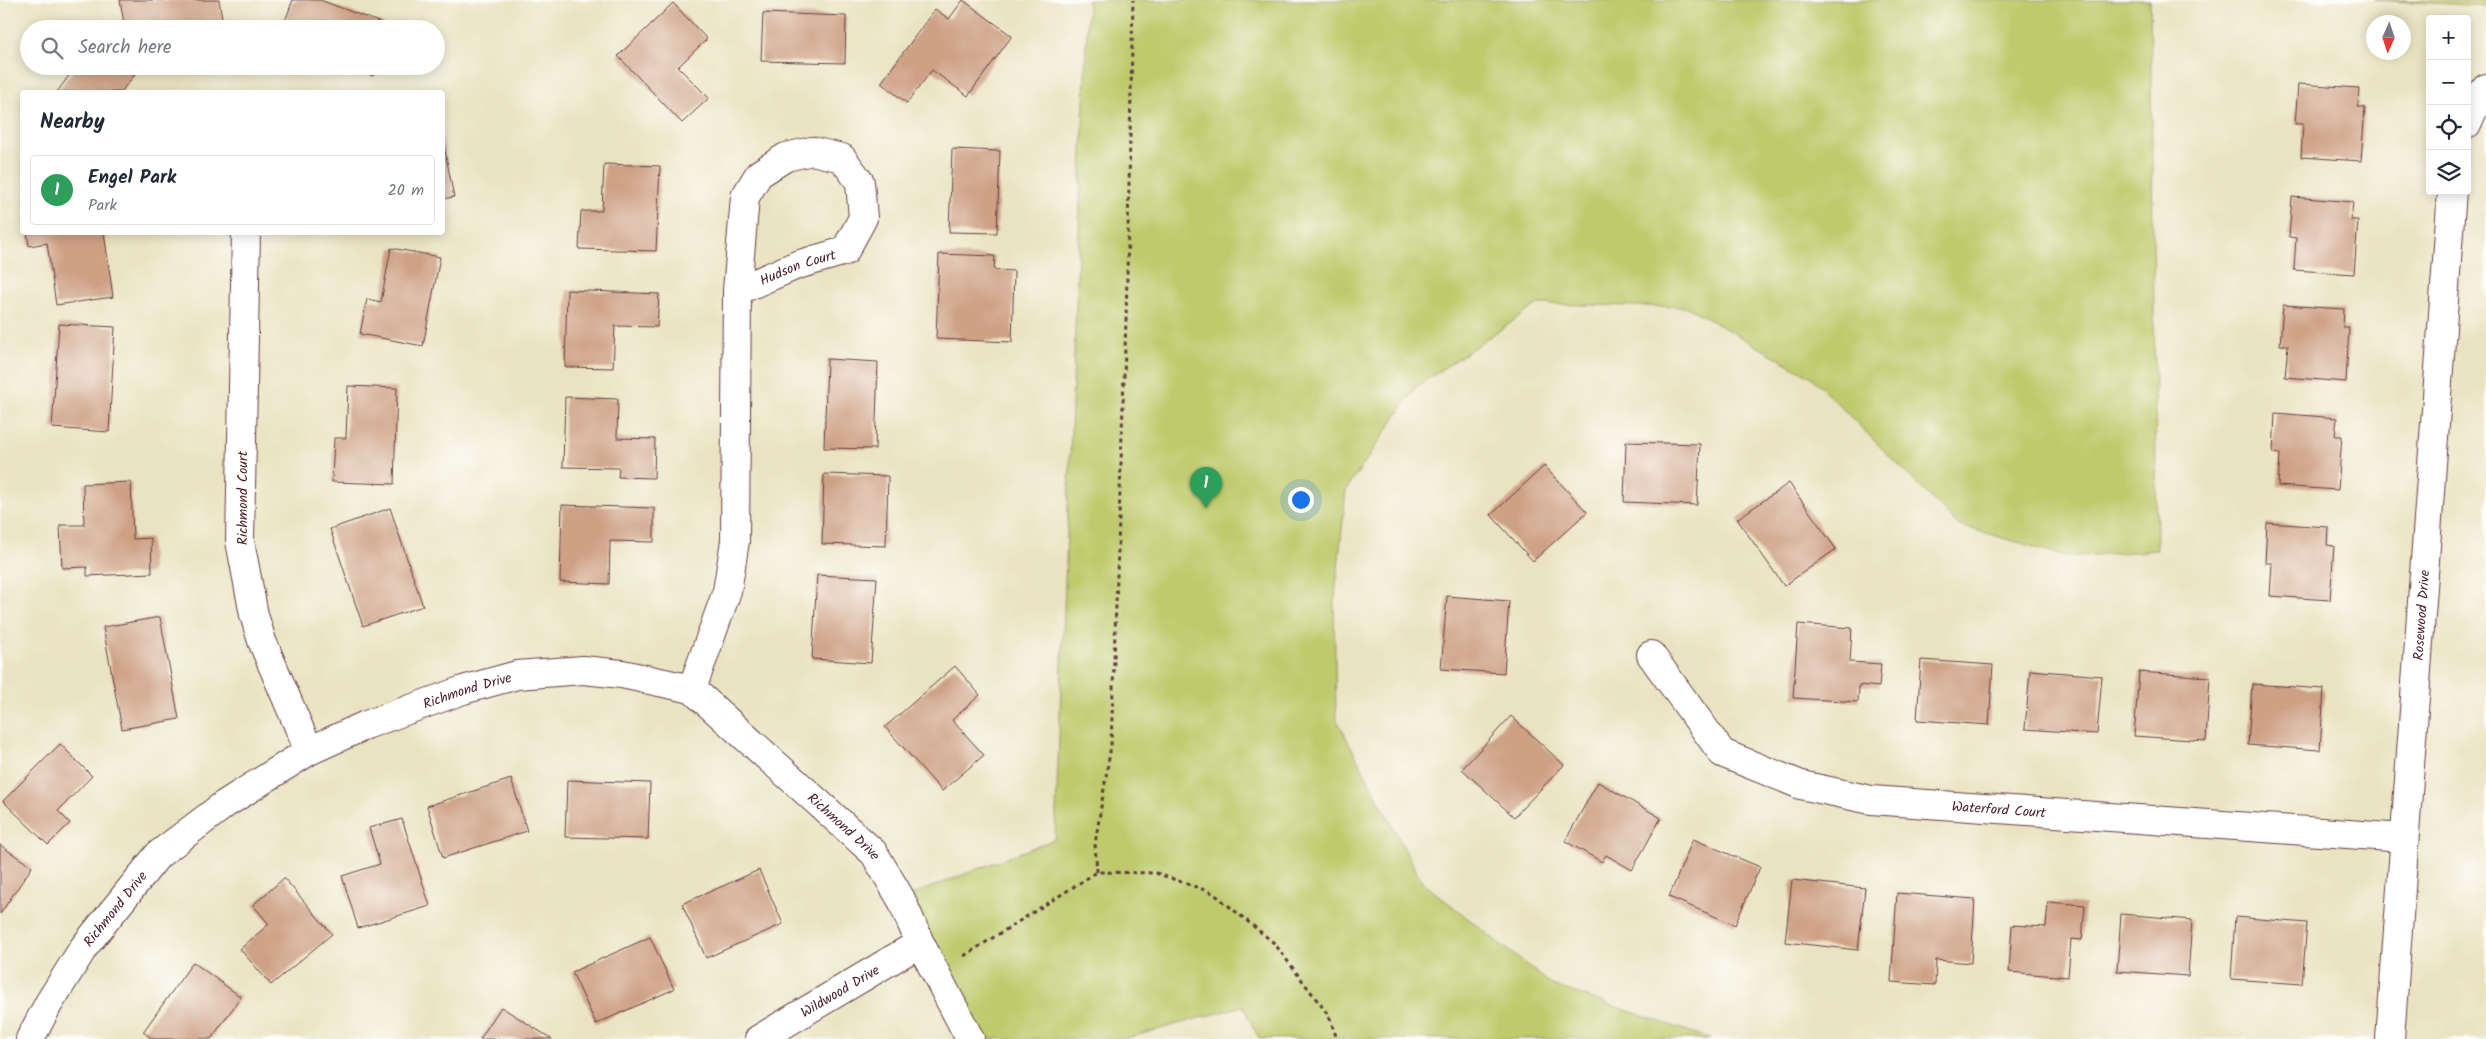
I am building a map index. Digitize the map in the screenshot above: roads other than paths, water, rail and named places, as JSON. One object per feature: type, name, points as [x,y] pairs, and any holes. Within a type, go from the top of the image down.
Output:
[{"type":"street","points":[[2471,115],[2478,99],[2486,88]]},
{"type":"street","name":"Hudson Court","points":[[692,689],[727,591],[735,541],[736,290],[745,197],[759,174],[786,157],[812,151],[842,158],[860,182],[863,218],[845,251],[797,265],[736,290]]},
{"type":"street","name":"Rosewood Drive","points":[[2390,1039],[2452,195]]},
{"type":"street","name":"Richmond Court","points":[[246,235],[240,541],[254,615],[262,641],[309,751]]},
{"type":"street","name":"Waterford Court","points":[[1651,655],[1722,753],[1801,785],[1871,800],[2404,838]]},
{"type":"street","name":"Richmond Drive","points":[[30,1039],[49,1002],[84,947],[158,855],[225,804],[309,751],[375,722],[463,690],[517,675],[583,670],[622,674],[692,689],[874,853],[901,898],[920,943],[938,974],[970,1039]]},
{"type":"street","name":"Wildwood Drive","points":[[759,1039],[920,943]]},
{"type":"place","name":"Engel Park","points":[[1206,508]]}]
